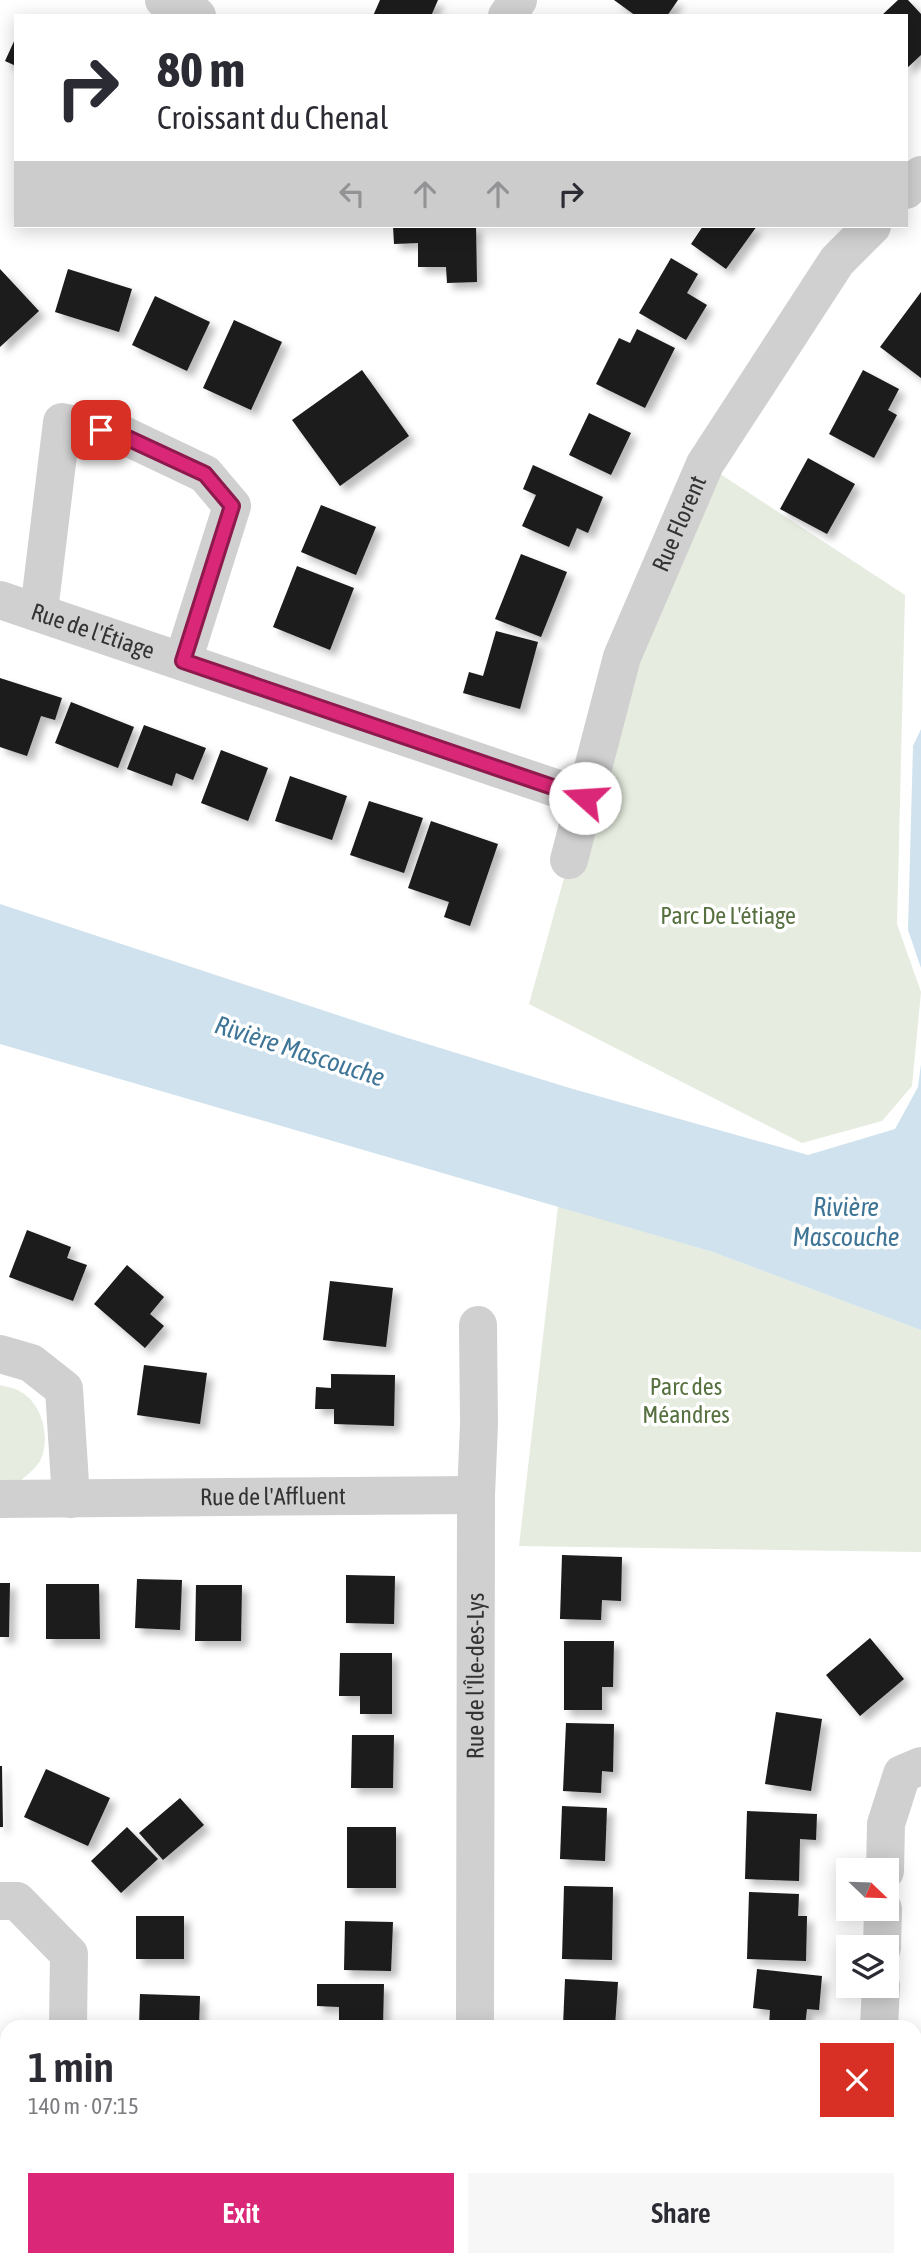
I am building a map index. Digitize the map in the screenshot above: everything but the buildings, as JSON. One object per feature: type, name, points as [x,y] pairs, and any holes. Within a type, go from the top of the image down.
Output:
[{"type":"street","points":[[164,0],[193,14]]},
{"type":"street","points":[[908,188],[921,175]]},
{"type":"street","name":"Rue Florent","points":[[569,860],[622,657],[705,464],[837,261],[870,228]]},
{"type":"street","points":[[38,611],[62,422],[121,435],[205,474],[232,506],[183,661]]},
{"type":"street","name":"Rue de l'Étiage","points":[[0,600],[585,798]]},
{"type":"street","name":"Rue de l'Île-des-Lys","points":[[475,2020],[478,1325]]},
{"type":"street","points":[[0,1354],[32,1363],[64,1389],[71,1499]]},
{"type":"street","name":"Rue de l'Affluent","points":[[0,1499],[476,1496]]},
{"type":"street","points":[[885,1858],[886,1824],[902,1774],[921,1766]]},
{"type":"street","points":[[0,1901],[18,1901],[69,1954],[68,2020]]},
{"type":"street","points":[[879,2020],[880,1998]]},
{"type":"green space","name":"Parc De L'étiage","points":[[705,464],[905,595],[897,924],[921,992],[912,1086],[882,1121],[802,1143],[529,1004],[569,860]]},
{"type":"green space","name":"Parc des Méandres","points":[[558,1206],[713,1252],[921,1330],[921,1552],[519,1546]]},
{"type":"green space","points":[[0,1385],[29,1398],[43,1423],[45,1443],[40,1461],[20,1481],[0,1480]]},
{"type":"water","points":[[921,729],[921,968],[908,930],[913,746]]},
{"type":"water","name":"Rivière Mascouche","points":[[0,904],[398,1035],[573,1089],[808,1155],[895,1129],[918,1087],[921,1064],[921,1330],[713,1252],[0,1044]]},
{"type":"route","points":[[101,430],[121,435],[205,474],[232,506],[183,661],[585,798]]}]
